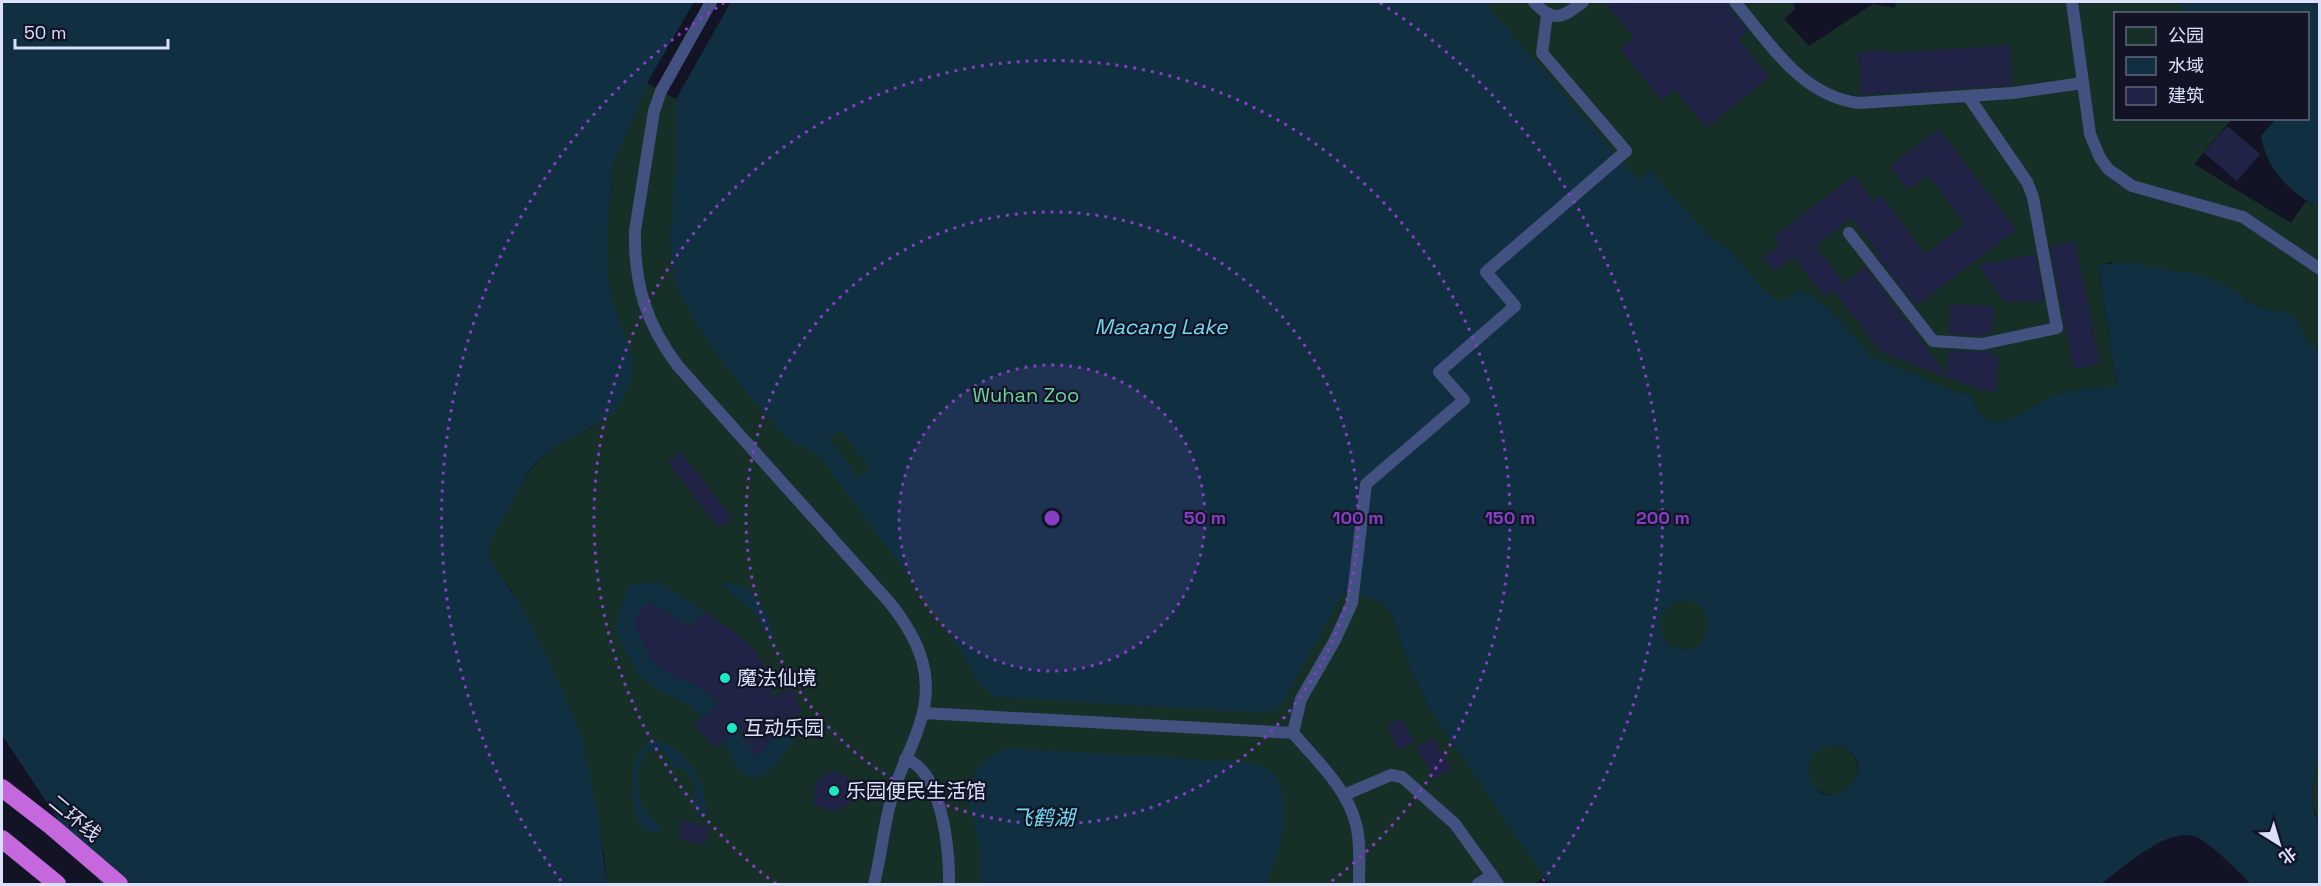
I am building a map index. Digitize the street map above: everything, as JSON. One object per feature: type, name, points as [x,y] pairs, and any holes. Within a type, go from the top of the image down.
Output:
[{"type":"highway","name":"二环线","points":[[2,788],[51,826],[119,885]]},
{"type":"highway","points":[[2,839],[57,885]]},
{"type":"lane","points":[[711,2],[661,91],[654,111],[635,231],[635,251],[645,310],[660,341],[678,366],[873,583],[911,631],[920,650],[925,669],[926,696],[923,713],[893,792],[874,885]]},
{"type":"lane","points":[[1534,2],[1547,15],[1561,16],[1583,2]]},
{"type":"lane","points":[[1735,2],[1799,76],[1815,88],[1837,98],[1859,103],[2013,93],[2084,83]]},
{"type":"lane","points":[[2072,2],[2090,134],[2108,169],[2140,189],[2243,217],[2319,269]]},
{"type":"lane","points":[[1293,733],[1301,699],[1345,620],[1355,593],[1366,484],[1464,400],[1439,372],[1515,306],[1485,272],[1626,151],[1542,53],[1547,15]]},
{"type":"lane","points":[[1849,233],[1933,341],[1982,344],[2057,328],[2033,197],[2027,183],[1968,96]]},
{"type":"lane","points":[[923,713],[1293,733],[1344,795],[1356,825],[1359,885]]},
{"type":"lane","points":[[905,759],[912,760],[919,766],[940,809],[950,855],[949,885]]},
{"type":"lane","points":[[1344,795],[1386,777],[1396,775],[1402,777],[1455,824],[1495,880],[1478,885]]},
{"type":"green space","name":"Wuhan Zoo","points":[[694,2],[1793,2],[1795,9],[1784,19],[1809,46],[1873,4],[1895,8],[1896,2],[2179,2],[2186,12],[2114,12],[2114,120],[2231,120],[2194,164],[2291,223],[2306,201],[2319,207],[2319,353],[2306,340],[2296,318],[2289,313],[2257,307],[2245,298],[2110,262],[2098,266],[2117,386],[2062,393],[2012,418],[2000,422],[1989,420],[1979,412],[1972,395],[1960,394],[1872,357],[1829,309],[1801,290],[1785,300],[1777,300],[1766,292],[1728,248],[1710,237],[1649,171],[1365,597],[1380,603],[1391,613],[1411,670],[1432,713],[1545,877],[1534,884],[607,884],[604,852],[512,590],[490,561],[488,550],[503,515],[521,484],[539,460],[559,444],[606,419],[613,302],[607,273],[607,229],[614,163],[647,83]]},
{"type":"green space","points":[[1685,600],[1703,607],[1710,625],[1703,643],[1685,650],[1667,643],[1660,625],[1667,607]]},
{"type":"green space","points":[[2319,744],[2319,823],[2312,794]]},
{"type":"green space","points":[[1833,745],[1851,752],[1858,770],[1851,788],[1833,795],[1815,788],[1808,770],[1815,752]]},
{"type":"water","name":"Macang Lake","points":[[2,2],[1484,2],[1638,180],[1650,171],[1710,237],[1728,248],[1766,292],[1777,300],[1785,300],[1801,290],[1829,309],[1872,357],[1960,394],[1972,395],[1979,412],[1988,420],[1999,422],[2011,418],[2061,393],[2117,386],[2098,265],[2126,262],[2200,275],[2228,287],[2257,307],[2289,313],[2296,317],[2306,340],[2320,353],[2320,744],[2312,788],[2314,813],[2319,823],[2319,884],[2251,884],[2224,857],[2207,844],[2194,836],[2183,835],[2158,843],[2101,884],[1549,884],[1432,713],[1411,670],[1391,613],[1380,603],[1351,591],[1341,596],[1282,704],[1267,713],[996,697],[984,689],[961,650],[927,601],[821,458],[813,451],[788,440],[735,378],[705,337],[682,298],[675,280],[670,243],[677,154],[676,99],[648,83],[614,163],[607,229],[607,273],[613,302],[634,362],[628,386],[619,406],[606,419],[552,449],[539,459],[528,473],[494,534],[488,550],[489,558],[520,603],[557,677],[581,736],[598,814],[607,884],[101,884],[2,735]],"holes":[[[840,430],[870,468],[858,477],[829,439]],[[1683,600],[1700,605],[1708,619],[1709,626],[1705,638],[1686,650],[1669,645],[1661,632],[1661,618],[1664,612]],[[1838,745],[1853,755],[1858,767],[1856,778],[1848,788],[1837,794],[1825,795],[1815,787],[1808,770],[1814,755]]]},
{"type":"water","points":[[2179,2],[2319,2],[2319,207],[2298,195],[2281,179],[2268,159],[2261,136],[2275,120],[2309,120],[2309,12],[2186,12]]},
{"type":"water","points":[[657,582],[705,612],[692,624],[661,608],[643,606],[634,623],[651,660],[703,689],[712,697],[747,742],[754,757],[787,719],[799,732],[772,768],[760,777],[749,776],[739,771],[725,745],[709,723],[688,704],[653,687],[639,675],[617,635],[616,626],[629,585]]},
{"type":"water","points":[[721,583],[742,587],[759,601],[769,621],[773,642],[757,615]]},
{"type":"water","points":[[653,741],[674,748],[684,757],[699,780],[706,804],[705,815],[699,816],[693,804],[696,786],[689,774],[681,766],[674,769],[665,753],[657,747],[649,751],[640,764],[638,791],[643,808],[659,827],[659,834],[643,829],[637,815],[633,794],[636,758],[643,748]]},
{"type":"water","name":"飞鹤湖","points":[[1012,748],[1255,763],[1266,768],[1275,775],[1279,783],[1284,811],[1281,841],[1267,884],[981,884],[981,850],[968,794],[970,785],[982,763],[995,753]]},
{"type":"pier","points":[[694,2],[731,2],[676,99],[647,83]]},
{"type":"building","points":[[1605,2],[1727,2],[1748,31],[1738,39],[1769,77],[1707,128],[1675,90],[1662,100],[1620,49],[1634,37]]},
{"type":"building","points":[[2010,45],[2012,85],[1861,95],[1858,52],[1890,50],[1890,53]]},
{"type":"building","points":[[2227,126],[2260,154],[2237,181],[2204,153]]},
{"type":"building","points":[[1939,129],[2016,230],[1916,306],[1878,257],[1880,256],[1852,218],[1815,246],[1844,283],[1825,297],[1793,256],[1774,271],[1763,257],[1780,245],[1774,237],[1854,175],[1873,201],[1881,195],[1925,254],[1965,224],[1928,175],[1908,190],[1890,166]]},
{"type":"building","points":[[2075,241],[2100,364],[2074,369],[2050,246]]},
{"type":"building","points":[[2035,254],[2044,301],[2005,302],[1978,265]]},
{"type":"building","points":[[1865,267],[1947,375],[1948,350],[1982,352],[1991,350],[1991,355],[1998,355],[1996,391],[1981,390],[1881,352],[1834,291]]},
{"type":"building","points":[[1950,304],[1994,306],[1992,333],[1981,336],[1949,334]]},
{"type":"building","points":[[681,452],[732,518],[719,528],[668,462]]},
{"type":"building","name":"魔法仙境","points":[[649,604],[691,627],[705,612],[754,649],[769,672],[771,698],[790,688],[802,712],[787,719],[756,758],[739,727],[716,748],[694,725],[719,702],[703,689],[661,669],[651,660],[634,623],[643,606]]},
{"type":"building","points":[[1402,718],[1414,742],[1398,750],[1387,726]]},
{"type":"building","points":[[1433,737],[1452,769],[1435,779],[1416,748]]},
{"type":"building","name":"乐园便民生活馆","points":[[832,771],[847,776],[854,789],[850,803],[836,811],[813,803],[815,785],[819,779]]},
{"type":"building","points":[[682,820],[709,827],[705,845],[678,838]]},
{"type":"place","name":"魔法仙境","points":[[725,678]]},
{"type":"place","name":"互动乐园","points":[[732,728]]},
{"type":"place","name":"乐园便民生活馆","points":[[834,791]]}]
